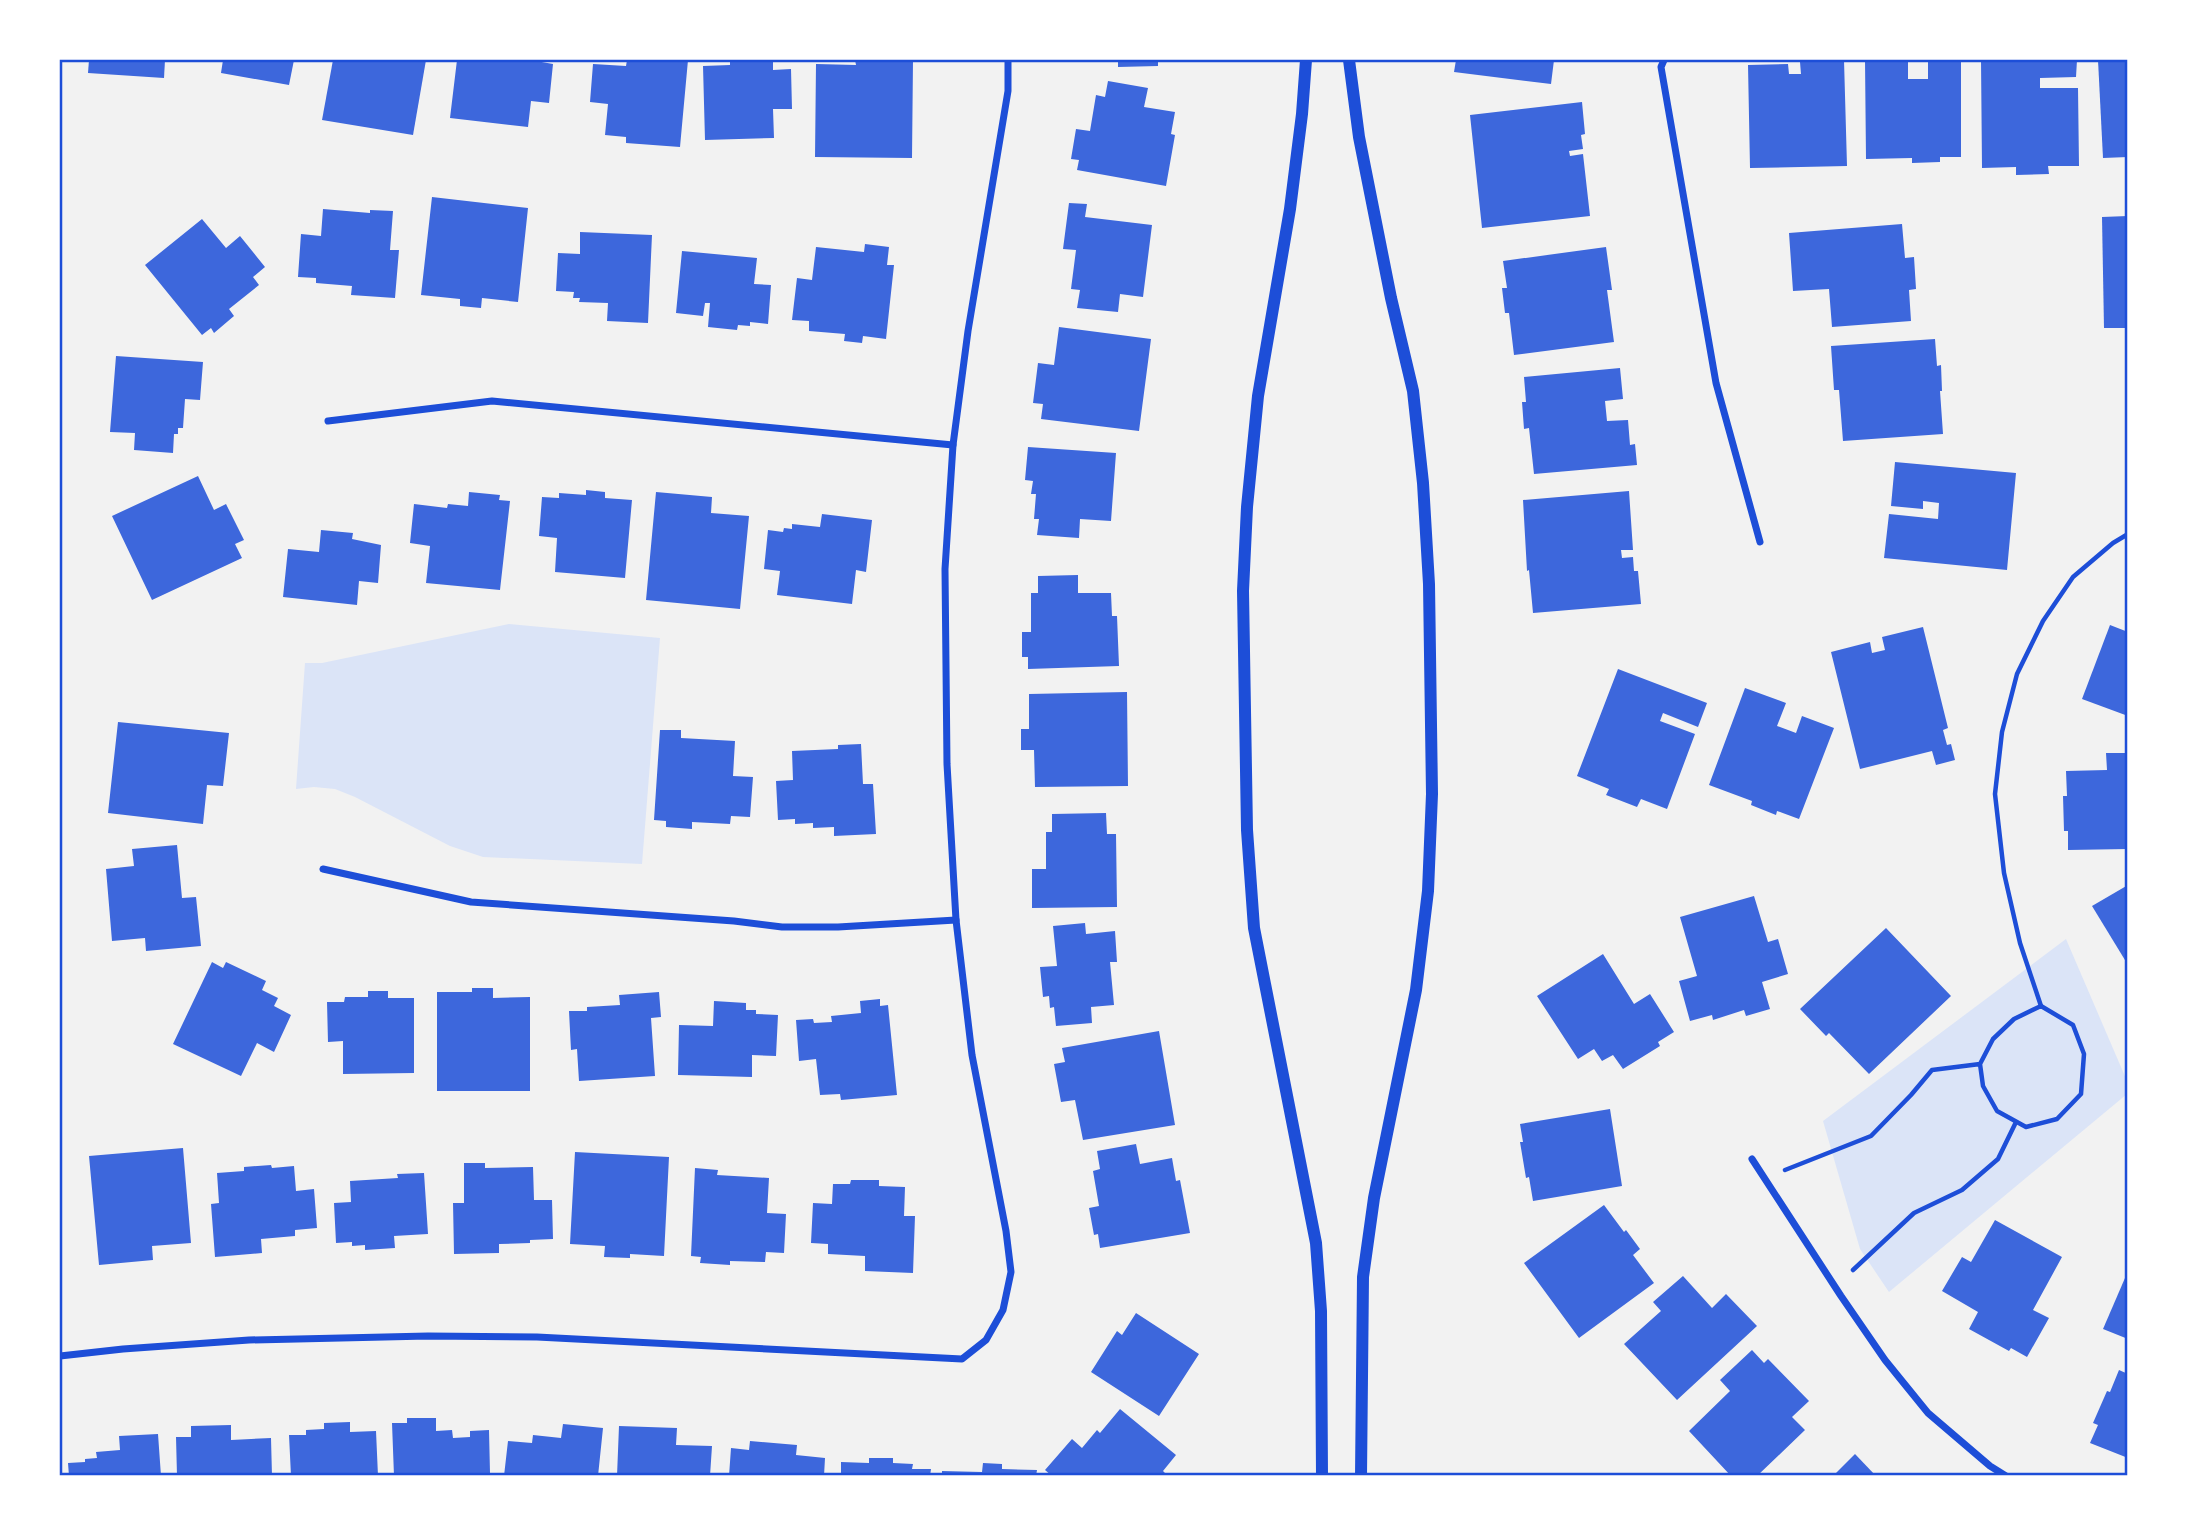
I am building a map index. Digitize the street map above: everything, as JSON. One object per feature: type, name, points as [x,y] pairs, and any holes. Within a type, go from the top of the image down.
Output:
[{"type":"street","points":[[60,1356],[249,1340],[428,1336],[537,1337],[962,1359],[986,1340],[1003,1310],[1011,1272],[1006,1231],[972,1055],[956,920],[947,764],[945,569],[953,445],[968,331],[1008,91],[1008,60]]},
{"type":"street","points":[[1306,60],[1303,114],[1290,209],[1258,396],[1247,507],[1243,591],[1247,830],[1254,928],[1316,1243],[1321,1311],[1321,1475]]},
{"type":"street","points":[[1349,60],[1359,137],[1391,298],[1413,391],[1423,483],[1429,584],[1432,794],[1428,891],[1416,990],[1374,1198],[1363,1277],[1361,1475]]},
{"type":"street","points":[[1664,60],[1661,67],[1716,383],[1760,542]]},
{"type":"street","points":[[328,421],[492,401],[953,445]]},
{"type":"street","points":[[323,869],[471,902],[734,921],[782,927],[838,927],[956,920]]},
{"type":"street","points":[[1752,1159],[1885,1360],[1928,1413],[1990,1466],[2006,1475]]},
{"type":"path","points":[[2040,1006],[2014,1019],[1993,1039],[1980,1064],[1983,1086],[1997,1111],[2026,1127],[2057,1119],[2081,1094],[2084,1054],[2073,1025],[2040,1006],[2020,943],[2004,873],[1995,794],[2002,732],[2017,674],[2043,621],[2073,577],[2127,534]]},
{"type":"path","points":[[1765,1178],[1871,1136],[1911,1096],[1932,1070],[1980,1064]]},
{"type":"path","points":[[1835,1287],[1914,1213],[1962,1190],[1998,1159],[2016,1122]]},
{"type":"shaded area","points":[[509,624],[660,638],[642,864],[483,857],[450,846],[335,789],[296,789],[305,663],[322,663]]},
{"type":"shaded area","points":[[2066,939],[2127,1081],[2127,1094],[1889,1292],[1860,1249],[1823,1121]]},
{"type":"building","points":[[89,60],[165,60],[164,78],[88,73]]},
{"type":"building","points":[[223,60],[294,60],[289,85],[221,73]]},
{"type":"building","points":[[333,60],[426,60],[413,135],[322,120]]},
{"type":"building","points":[[457,60],[536,60],[553,64],[549,103],[531,101],[528,127],[450,118]]},
{"type":"building","points":[[627,60],[688,60],[680,147],[626,143],[626,137],[605,135],[608,104],[590,102],[593,64],[626,66]]},
{"type":"building","points":[[730,60],[773,61],[773,70],[791,69],[792,109],[773,109],[774,138],[705,140],[703,66],[730,65]]},
{"type":"building","points":[[855,60],[913,60],[912,158],[815,157],[816,64],[856,65]]},
{"type":"building","points":[[1118,60],[1158,60],[1158,66],[1118,67]]},
{"type":"building","points":[[1456,60],[1554,60],[1551,84],[1454,72]]},
{"type":"building","points":[[1844,60],[1847,166],[1750,168],[1748,65],[1788,64],[1789,74],[1801,74],[1800,62]]},
{"type":"building","points":[[1865,60],[1908,60],[1908,79],[1928,79],[1928,61],[1961,62],[1961,157],[1940,157],[1940,162],[1912,163],[1912,158],[1866,159]]},
{"type":"building","points":[[1981,60],[2077,60],[2076,77],[2040,78],[2040,88],[2078,88],[2079,166],[2048,166],[2049,174],[2016,175],[2016,167],[1982,168]]},
{"type":"building","points":[[2098,60],[2128,60],[2128,157],[2103,158]]},
{"type":"building","points":[[1108,81],[1148,88],[1144,107],[1175,112],[1171,134],[1175,135],[1166,186],[1077,170],[1079,160],[1071,159],[1076,129],[1090,131],[1096,95],[1105,97]]},
{"type":"building","points":[[1582,102],[1585,134],[1581,135],[1583,149],[1569,151],[1570,156],[1583,154],[1590,216],[1482,228],[1470,115]]},
{"type":"building","points":[[432,197],[528,208],[518,302],[482,298],[481,308],[460,306],[460,299],[421,295]]},
{"type":"building","points":[[1069,203],[1087,204],[1085,217],[1152,225],[1143,297],[1120,294],[1118,312],[1077,308],[1080,290],[1071,289],[1076,250],[1063,249]]},
{"type":"building","points":[[323,209],[370,213],[370,210],[393,211],[390,250],[399,250],[395,298],[351,295],[352,286],[316,283],[316,278],[298,277],[301,234],[321,236]]},
{"type":"building","points":[[2128,216],[2128,328],[2104,328],[2102,217]]},
{"type":"building","points":[[202,219],[226,248],[240,236],[265,267],[253,277],[259,285],[229,309],[234,316],[214,333],[211,328],[202,335],[145,265]]},
{"type":"building","points":[[1902,224],[1905,258],[1914,257],[1916,289],[1909,290],[1911,321],[1832,327],[1829,289],[1793,291],[1789,233]]},
{"type":"building","points":[[580,232],[652,235],[648,323],[607,321],[608,303],[579,302],[580,298],[573,298],[574,292],[556,291],[558,253],[580,254]]},
{"type":"building","points":[[865,244],[889,247],[887,265],[894,265],[886,339],[863,336],[862,343],[844,341],[845,334],[809,331],[809,321],[792,320],[797,278],[812,280],[816,247],[864,252]]},
{"type":"building","points":[[1606,247],[1612,290],[1607,290],[1614,342],[1514,355],[1509,313],[1505,313],[1502,288],[1507,288],[1503,261]]},
{"type":"building","points":[[682,251],[757,258],[754,284],[771,285],[768,324],[750,322],[750,326],[738,325],[737,330],[708,327],[710,303],[705,303],[703,316],[676,313]]},
{"type":"building","points":[[1059,327],[1151,339],[1139,431],[1041,419],[1043,404],[1033,403],[1038,363],[1054,365]]},
{"type":"building","points":[[1935,339],[1937,366],[1941,365],[1943,434],[1843,441],[1839,390],[1834,390],[1831,346]]},
{"type":"building","points":[[116,356],[203,362],[200,400],[185,399],[183,428],[178,428],[178,434],[174,434],[173,453],[134,450],[135,433],[110,432]]},
{"type":"building","points":[[1620,368],[1623,399],[1605,401],[1607,421],[1628,420],[1630,445],[1635,444],[1637,465],[1534,474],[1529,428],[1524,429],[1524,377]]},
{"type":"building","points":[[1028,447],[1116,453],[1111,521],[1080,519],[1079,538],[1037,535],[1039,519],[1034,519],[1036,494],[1031,494],[1033,481],[1025,480]]},
{"type":"building","points":[[1895,462],[2016,473],[2007,570],[1884,558],[1889,514],[1938,519],[1939,503],[1923,501],[1923,509],[1891,506]]},
{"type":"building","points":[[198,476],[214,510],[226,504],[244,540],[235,544],[242,558],[152,600],[112,516]]},
{"type":"building","points":[[586,490],[605,492],[605,498],[632,500],[625,578],[555,572],[557,538],[539,536],[542,497],[559,498],[559,493],[586,495]]},
{"type":"building","points":[[1629,491],[1633,550],[1621,550],[1622,558],[1633,557],[1634,571],[1638,571],[1641,604],[1533,613],[1529,570],[1527,571],[1523,500]]},
{"type":"building","points":[[469,492],[500,495],[499,500],[510,501],[500,590],[426,583],[430,546],[410,543],[414,504],[447,508],[448,504],[468,506]]},
{"type":"building","points":[[656,492],[712,497],[711,513],[749,516],[740,609],[646,600]]},
{"type":"building","points":[[822,514],[872,520],[866,572],[856,570],[852,604],[777,595],[780,571],[764,569],[768,530],[783,532],[784,528],[792,529],[792,524],[820,527]]},
{"type":"building","points":[[321,530],[353,533],[352,539],[381,545],[378,583],[359,581],[357,605],[283,597],[288,549],[319,552]]},
{"type":"building","points":[[1078,575],[1078,593],[1111,593],[1112,616],[1117,616],[1119,666],[1028,669],[1028,657],[1022,657],[1022,632],[1031,632],[1031,593],[1038,593],[1038,576]]},
{"type":"building","points":[[2110,625],[2128,632],[2128,716],[2082,699]]},
{"type":"building","points":[[1923,627],[1948,728],[1943,730],[1947,745],[1951,744],[1955,760],[1936,765],[1932,751],[1860,769],[1831,652],[1870,642],[1872,653],[1885,650],[1882,637]]},
{"type":"building","points":[[1618,669],[1707,703],[1698,727],[1663,713],[1660,721],[1695,734],[1667,809],[1641,799],[1637,807],[1606,795],[1609,789],[1577,776]]},
{"type":"building","points":[[1745,688],[1786,703],[1777,726],[1796,733],[1802,716],[1834,728],[1799,819],[1777,811],[1776,815],[1751,805],[1752,801],[1709,785]]},
{"type":"building","points":[[1127,692],[1128,786],[1035,787],[1034,750],[1021,750],[1021,729],[1029,729],[1029,694]]},
{"type":"building","points":[[118,722],[229,733],[223,786],[207,785],[203,824],[108,813]]},
{"type":"building","points":[[660,730],[681,730],[681,738],[735,741],[733,776],[753,777],[750,817],[731,816],[730,824],[692,822],[692,829],[666,827],[666,821],[654,820]]},
{"type":"building","points":[[861,744],[863,784],[873,784],[876,834],[834,836],[834,827],[813,828],[813,823],[795,824],[795,819],[778,820],[776,781],[793,780],[792,751],[838,749],[838,745]]},
{"type":"building","points":[[2106,753],[2128,753],[2128,849],[2068,850],[2068,831],[2064,831],[2063,796],[2067,796],[2066,771],[2107,770]]},
{"type":"building","points":[[1106,813],[1107,834],[1116,834],[1117,907],[1032,908],[1032,869],[1046,869],[1046,832],[1052,832],[1052,814]]},
{"type":"building","points":[[177,845],[182,898],[196,897],[201,946],[146,951],[145,938],[112,941],[106,869],[134,866],[132,849]]},
{"type":"building","points":[[2128,885],[2128,965],[2092,906]]},
{"type":"building","points":[[1754,896],[1768,942],[1778,939],[1788,974],[1762,982],[1770,1009],[1746,1016],[1744,1010],[1713,1020],[1712,1015],[1690,1021],[1679,981],[1697,976],[1680,917]]},
{"type":"building","points":[[1085,923],[1086,934],[1115,931],[1117,962],[1110,962],[1114,1005],[1091,1007],[1092,1023],[1056,1026],[1054,1007],[1050,1008],[1049,996],[1043,997],[1040,967],[1057,966],[1053,926]]},
{"type":"building","points":[[1886,928],[1951,996],[1869,1074],[1829,1033],[1826,1036],[1800,1009]]},
{"type":"building","points":[[1603,954],[1634,1004],[1650,994],[1674,1032],[1658,1042],[1660,1046],[1623,1069],[1613,1055],[1602,1061],[1594,1049],[1578,1059],[1537,996]]},
{"type":"building","points":[[212,962],[223,968],[226,962],[266,981],[262,990],[278,998],[274,1006],[291,1015],[274,1052],[257,1043],[241,1076],[173,1044]]},
{"type":"building","points":[[472,988],[493,988],[493,998],[530,997],[530,1091],[437,1091],[437,992],[472,992]]},
{"type":"building","points":[[368,991],[388,991],[388,998],[414,998],[414,1073],[343,1074],[343,1041],[328,1042],[327,1002],[344,1002],[345,997],[368,997]]},
{"type":"building","points":[[659,992],[661,1017],[651,1018],[655,1076],[579,1081],[577,1049],[571,1050],[569,1011],[587,1011],[587,1007],[620,1005],[619,995]]},
{"type":"building","points":[[880,999],[880,1006],[888,1005],[897,1095],[841,1100],[840,1094],[820,1095],[816,1059],[799,1061],[796,1020],[832,1022],[831,1016],[861,1013],[860,1001]]},
{"type":"building","points":[[714,1001],[746,1003],[746,1010],[756,1010],[756,1014],[778,1015],[776,1056],[752,1055],[752,1077],[678,1075],[679,1025],[713,1026]]},
{"type":"building","points":[[1159,1031],[1175,1125],[1083,1140],[1075,1100],[1061,1102],[1054,1064],[1065,1062],[1062,1048]]},
{"type":"building","points":[[1610,1109],[1622,1186],[1533,1201],[1529,1177],[1526,1178],[1520,1124]]},
{"type":"building","points":[[1136,1144],[1140,1164],[1172,1158],[1176,1181],[1180,1180],[1190,1233],[1100,1248],[1098,1234],[1094,1235],[1089,1208],[1099,1206],[1093,1171],[1100,1169],[1097,1151]]},
{"type":"building","points":[[183,1148],[191,1243],[152,1246],[153,1260],[99,1265],[89,1156]]},
{"type":"building","points":[[575,1152],[669,1157],[664,1256],[630,1254],[630,1258],[604,1257],[605,1246],[570,1244]]},
{"type":"building","points":[[464,1163],[485,1163],[485,1168],[533,1167],[534,1200],[552,1200],[553,1239],[499,1244],[499,1253],[454,1254],[453,1203],[464,1203]]},
{"type":"building","points":[[271,1165],[272,1168],[294,1166],[296,1191],[314,1189],[317,1228],[295,1230],[295,1236],[261,1239],[262,1253],[215,1257],[211,1204],[219,1203],[217,1173]]},
{"type":"building","points":[[695,1168],[718,1170],[717,1175],[769,1178],[767,1213],[786,1214],[784,1253],[766,1252],[765,1262],[730,1261],[730,1265],[700,1263],[701,1257],[691,1256]]},
{"type":"building","points":[[424,1173],[428,1234],[394,1236],[395,1248],[365,1250],[365,1245],[336,1243],[334,1203],[351,1202],[350,1181],[398,1178],[397,1174]]},
{"type":"building","points":[[851,1180],[879,1180],[879,1186],[905,1187],[904,1216],[915,1216],[913,1273],[865,1271],[865,1256],[828,1254],[828,1244],[811,1243],[813,1203],[832,1204],[833,1184],[850,1184]]},
{"type":"building","points":[[1604,1205],[1640,1249],[1633,1255],[1654,1283],[1579,1338],[1524,1263]]},
{"type":"building","points":[[1995,1220],[2062,1257],[2033,1310],[2049,1318],[2027,1357],[2011,1348],[2009,1351],[1969,1329],[1978,1312],[1942,1291],[1962,1257],[1971,1262]]},
{"type":"building","points":[[2128,1271],[2128,1339],[2103,1329]]},
{"type":"building","points":[[1683,1276],[1712,1308],[1726,1294],[1757,1326],[1677,1400],[1624,1344],[1661,1311],[1653,1302]]},
{"type":"building","points":[[1136,1313],[1199,1354],[1159,1416],[1091,1372],[1117,1331],[1122,1335]]},
{"type":"building","points":[[1752,1350],[1764,1363],[1768,1359],[1809,1401],[1792,1417],[1805,1430],[1757,1476],[1731,1476],[1689,1431],[1730,1391],[1720,1380]]},
{"type":"building","points":[[2119,1370],[2128,1374],[2128,1458],[2090,1443],[2098,1425],[2093,1423]]},
{"type":"building","points":[[1120,1409],[1176,1455],[1163,1471],[1168,1476],[1052,1476],[1045,1470],[1072,1439],[1082,1448],[1097,1430],[1100,1433]]},
{"type":"building","points":[[407,1418],[436,1418],[436,1431],[452,1430],[453,1438],[470,1437],[470,1431],[489,1430],[490,1473],[469,1473],[469,1476],[394,1476],[392,1423],[407,1423]]},
{"type":"building","points":[[350,1422],[350,1432],[376,1431],[378,1476],[291,1476],[289,1435],[306,1435],[306,1430],[324,1429],[324,1423]]},
{"type":"building","points":[[563,1424],[603,1428],[598,1476],[504,1476],[508,1441],[532,1443],[533,1435],[561,1438]]},
{"type":"building","points":[[231,1425],[231,1440],[271,1438],[272,1476],[177,1476],[176,1437],[191,1437],[191,1426]]},
{"type":"building","points":[[619,1426],[677,1428],[676,1445],[712,1446],[710,1476],[617,1476]]},
{"type":"building","points":[[158,1434],[161,1476],[69,1476],[68,1463],[97,1458],[96,1452],[120,1450],[119,1436]]},
{"type":"building","points":[[750,1441],[797,1445],[796,1455],[825,1458],[824,1476],[729,1476],[731,1448],[749,1450]]},
{"type":"building","points":[[1855,1454],[1876,1476],[1833,1476]]},
{"type":"building","points":[[869,1458],[893,1458],[893,1463],[913,1464],[912,1469],[931,1469],[930,1476],[841,1476],[841,1462],[869,1463]]},
{"type":"building","points":[[983,1463],[1002,1464],[1002,1469],[1037,1470],[1036,1476],[942,1476],[942,1471],[982,1472]]}]
